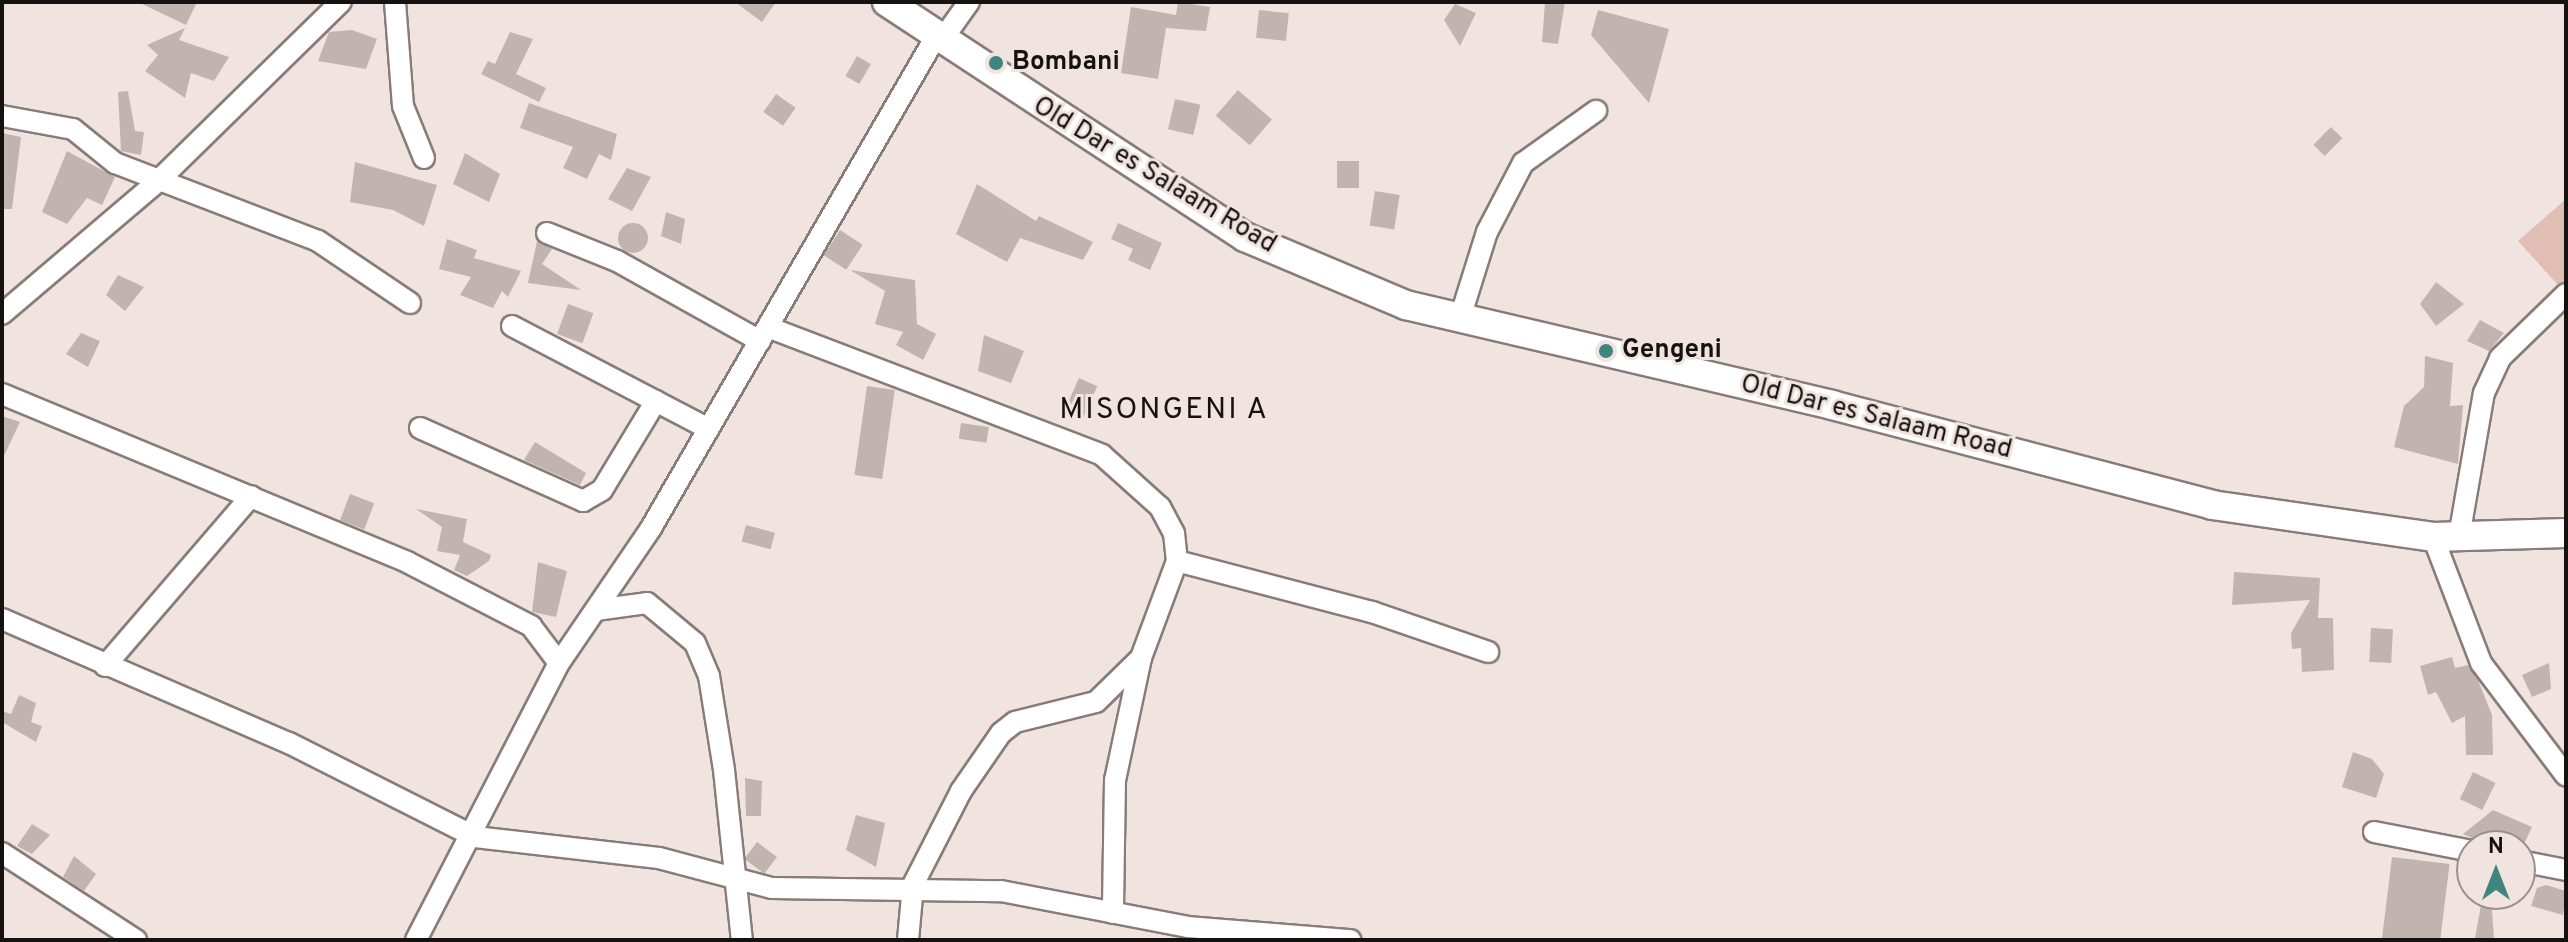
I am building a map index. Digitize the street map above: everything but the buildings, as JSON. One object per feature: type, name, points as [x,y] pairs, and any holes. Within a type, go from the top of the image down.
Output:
[{"type":"street","points":[[2,314],[158,181],[341,2]]},
{"type":"street","points":[[395,2],[403,106],[424,158]]},
{"type":"street","name":"Old Dar es Salaam Road","points":[[887,2],[938,39],[1245,237],[1349,286],[1460,318],[1832,405],[2212,505],[2446,537],[2566,533]]},
{"type":"street","points":[[416,940],[475,837],[559,663],[596,610],[709,429],[938,39],[965,4]]},
{"type":"street","points":[[1460,318],[1487,232],[1523,163],[1596,111]]},
{"type":"street","points":[[2,116],[73,129],[115,163],[318,241],[410,303]]},
{"type":"street","points":[[547,233],[617,261],[765,334],[1102,455],[1160,507],[1174,533],[1177,561],[1141,658],[1115,780],[1113,913]]},
{"type":"street","points":[[2566,294],[2500,358],[2489,381],[2446,537],[2481,663],[2566,776]]},
{"type":"street","points":[[512,326],[709,429]]},
{"type":"street","points":[[2,394],[407,562],[531,626],[559,663]]},
{"type":"street","points":[[420,428],[583,501],[602,490],[656,401]]},
{"type":"street","points":[[105,666],[251,496]]},
{"type":"street","points":[[1177,561],[1372,612],[1488,652]]},
{"type":"street","points":[[596,610],[647,603],[695,643],[709,676],[724,770],[731,880],[742,940]]},
{"type":"street","points":[[2,619],[289,743],[475,837],[591,846],[731,880],[811,891],[913,885],[1001,891],[1113,913],[1350,940]]},
{"type":"street","points":[[908,940],[913,885],[961,791],[1001,733],[1015,722],[1096,702],[1141,658]]},
{"type":"street","points":[[2374,832],[2456,848]]},
{"type":"street","points":[[2,853],[136,940]]},
{"type":"street","points":[[2536,864],[2566,870]]},
{"type":"shaded area","points":[[2566,199],[2566,281],[2558,285],[2518,241]]},
{"type":"place","name":"Bombani","points":[[996,63]]},
{"type":"place","name":"Gengeni","points":[[1606,351]]},
{"type":"district","name":"MISONGENI A","points":[[1164,411]]}]
